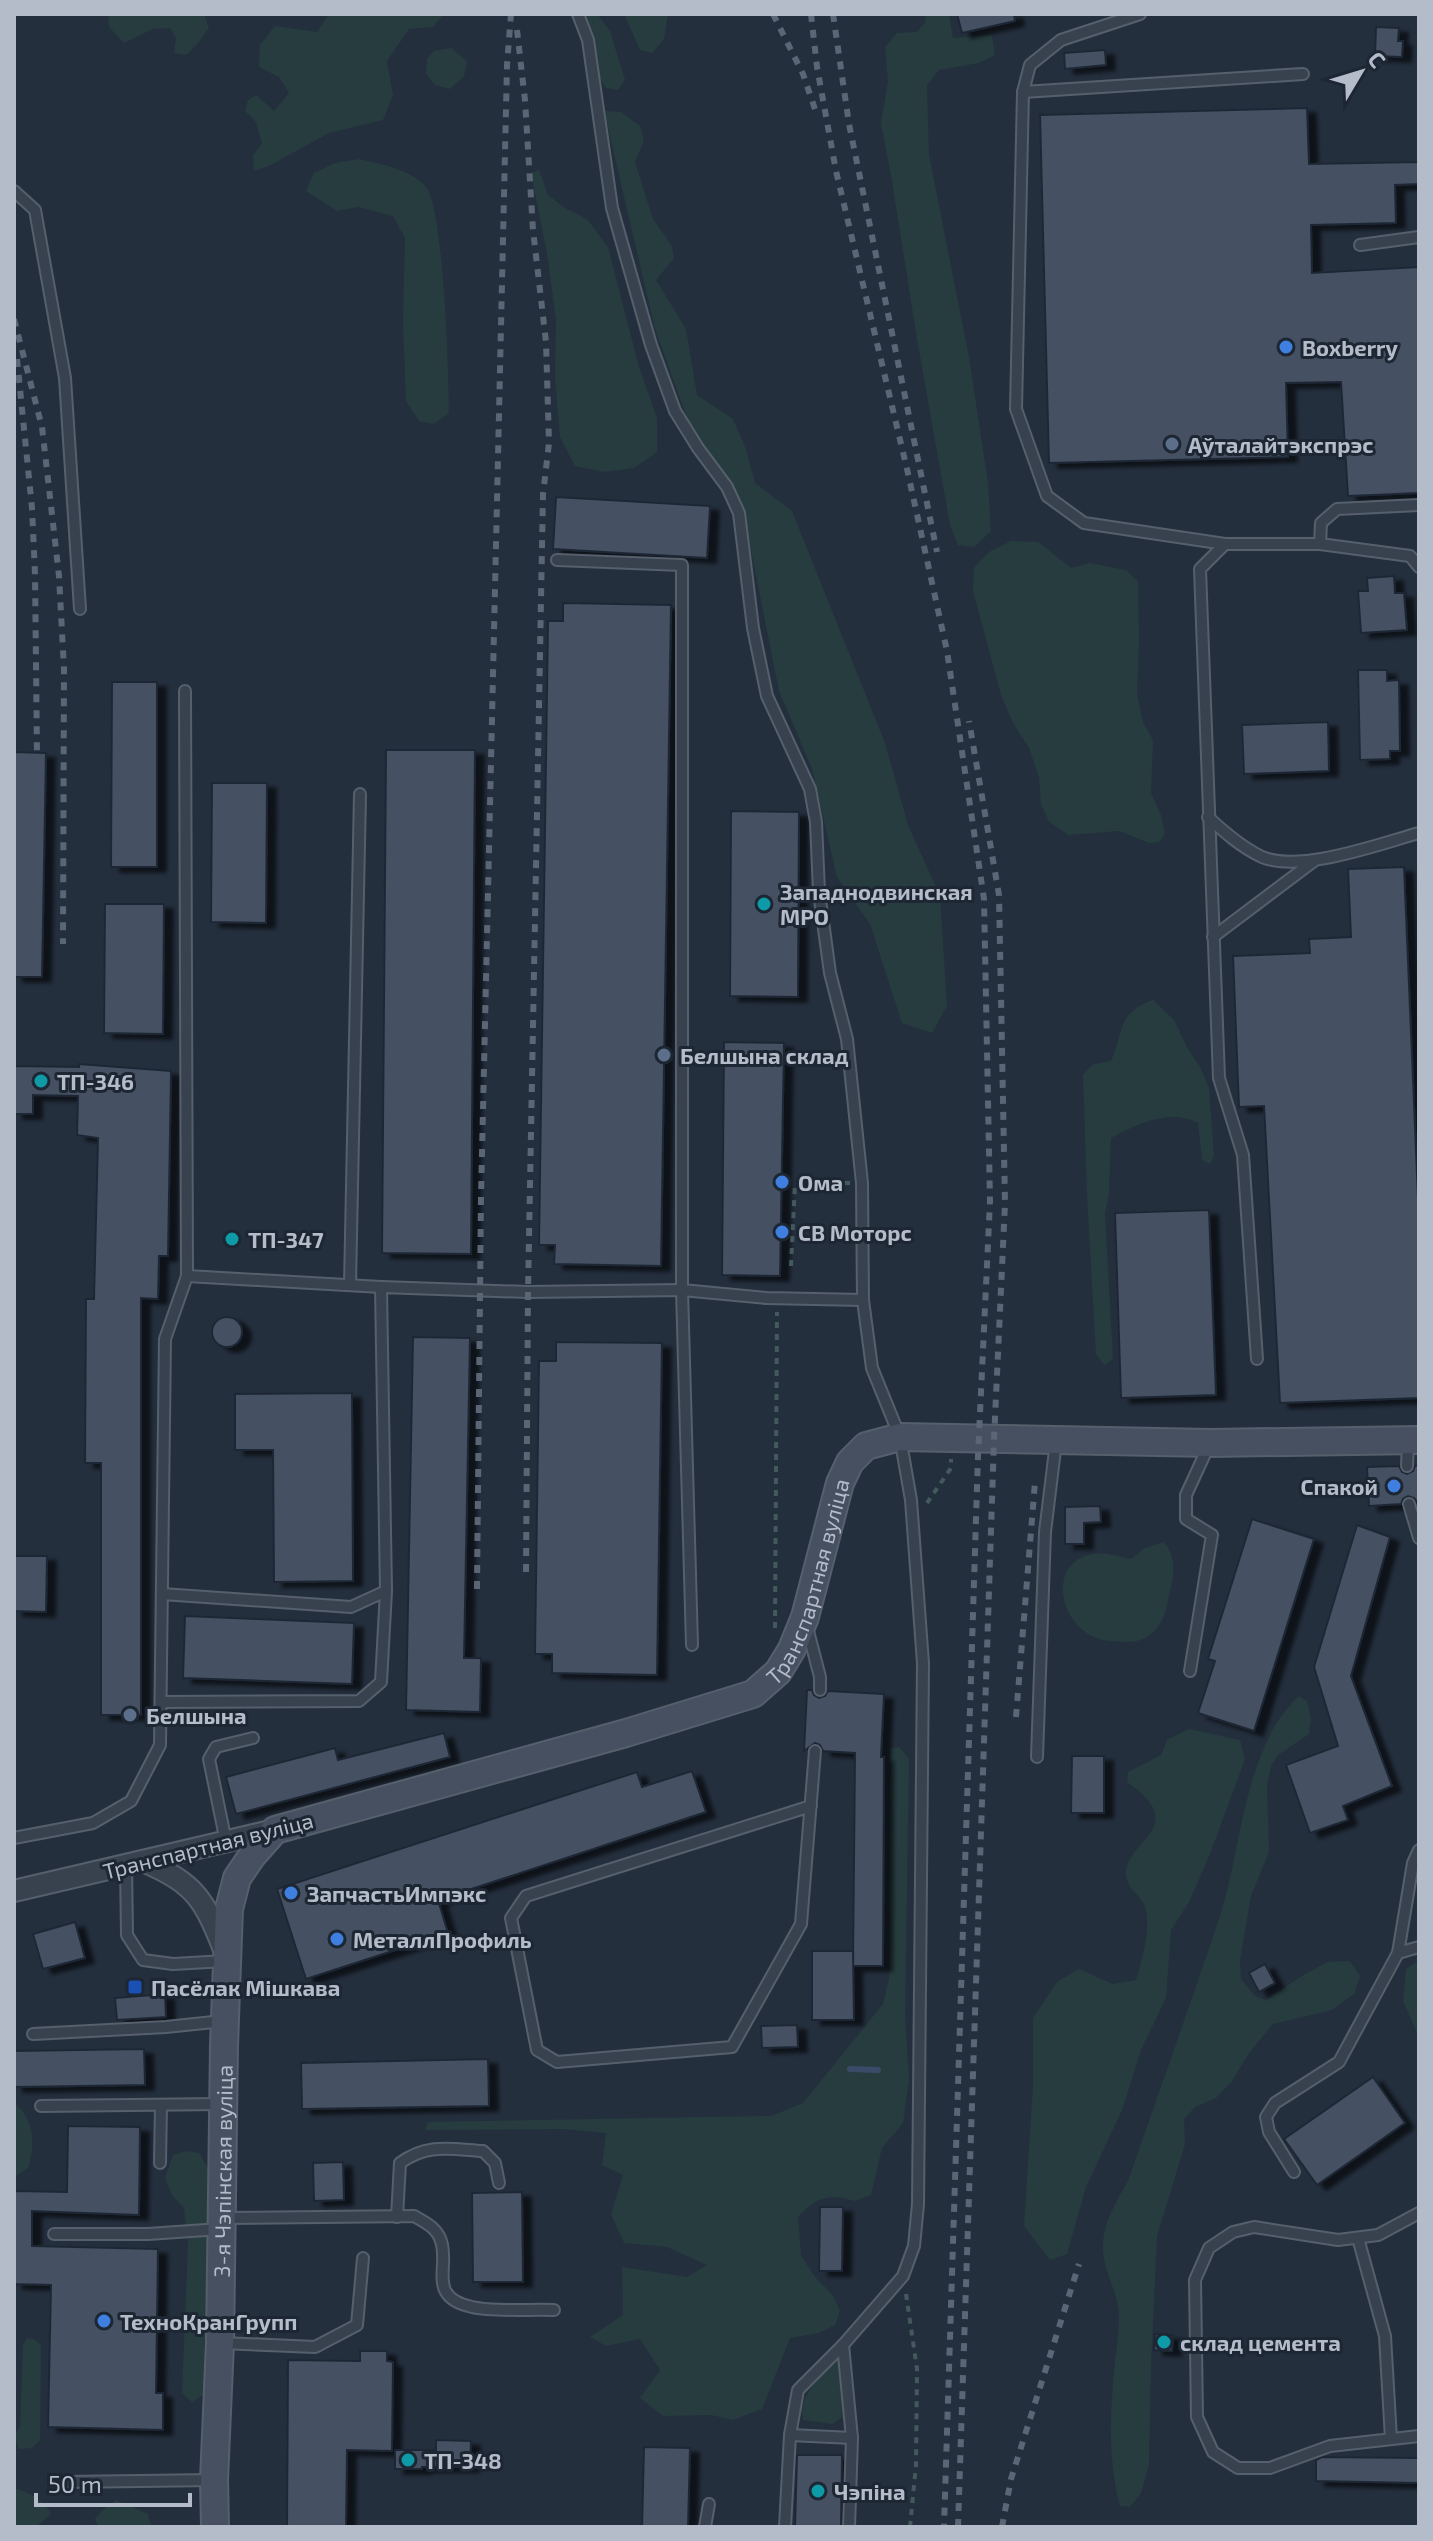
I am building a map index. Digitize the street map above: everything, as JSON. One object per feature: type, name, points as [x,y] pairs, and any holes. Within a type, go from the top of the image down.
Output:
[{"type":"main road","name":"Транспартная вуліца","points":[[275,1830],[626,1733],[753,1694],[778,1672],[792,1649],[805,1617],[840,1483],[850,1462],[866,1446],[900,1437],[1411,1449]]},
{"type":"main road","name":"3-я Чэпінская вуліца","points":[[215,2527],[229,1909],[237,1878],[275,1830]]},
{"type":"street","name":"Транспартная вуліца","points":[[14,1891],[275,1830]]},
{"type":"street","points":[[134,1863],[174,1875],[198,1895],[212,1920],[228,1961]]},
{"type":"lane","points":[[578,14],[588,40],[612,208],[651,345],[675,411],[727,487],[739,513],[753,628],[767,696],[810,789],[830,973],[847,1039],[862,1183],[863,1300],[872,1368],[900,1437],[911,1500],[923,1663],[919,2189],[914,2246],[903,2276],[843,2345],[798,2390],[790,2435],[785,2527]]},
{"type":"lane","points":[[1140,14],[1061,40],[1030,65],[1023,92],[1016,409],[1047,496],[1084,523],[1225,544],[1320,544],[1410,556],[1419,567]]},
{"type":"lane","points":[[1023,92],[1303,74]]},
{"type":"lane","points":[[14,191],[35,210],[65,378],[80,609]]},
{"type":"lane","points":[[1360,245],[1419,237]]},
{"type":"lane","points":[[1320,544],[1321,523],[1337,509],[1419,505]]},
{"type":"lane","points":[[1225,544],[1200,569],[1208,817],[1219,1078],[1243,1155],[1257,1359]]},
{"type":"lane","points":[[557,560],[682,565],[682,1290],[692,1645]]},
{"type":"lane","points":[[14,1838],[93,1823],[131,1801],[160,1745],[165,1339],[187,1276],[185,691]]},
{"type":"lane","points":[[350,1285],[360,794]]},
{"type":"lane","points":[[1208,817],[1233,840],[1265,858],[1298,862],[1419,833]]},
{"type":"lane","points":[[1213,937],[1316,860]]},
{"type":"lane","points":[[187,1276],[381,1287],[528,1292],[682,1290],[777,1299],[863,1300]]},
{"type":"lane","points":[[161,1702],[359,1701],[381,1682],[386,1591],[381,1287]]},
{"type":"lane","points":[[1037,1757],[1045,1532],[1056,1440]]},
{"type":"lane","points":[[1190,1671],[1212,1535],[1186,1519],[1186,1495],[1210,1443]]},
{"type":"lane","points":[[1409,1504],[1418,1532]]},
{"type":"lane","points":[[162,1594],[351,1607],[386,1591]]},
{"type":"lane","points":[[805,1617],[820,1677],[820,1690]]},
{"type":"lane","points":[[226,1842],[209,1759],[216,1747],[253,1738]]},
{"type":"lane","points":[[811,1806],[526,1896],[511,1918],[537,2050],[557,2062],[732,2047],[801,1924],[811,1806],[815,1751]]},
{"type":"lane","points":[[1294,2172],[1269,2132],[1266,2117],[1275,2103],[1339,2062],[1398,1953],[1413,1863],[1419,1850]]},
{"type":"lane","points":[[134,1863],[127,1935],[143,1960],[173,1964],[228,1961]]},
{"type":"lane","points":[[1398,1953],[1419,1947]]},
{"type":"lane","points":[[33,2034],[225,2021]]},
{"type":"lane","points":[[41,2106],[223,2104]]},
{"type":"lane","points":[[160,2163],[161,2105]]},
{"type":"lane","points":[[397,2217],[400,2163],[412,2154],[432,2148],[483,2151],[495,2163],[499,2183]]},
{"type":"lane","points":[[1419,2213],[1378,2235],[1358,2238],[1338,2240],[1254,2227],[1233,2232],[1209,2248],[1195,2280],[1197,2417],[1213,2452],[1238,2468],[1270,2468],[1330,2446],[1419,2436]]},
{"type":"lane","points":[[54,2234],[148,2234],[222,2224],[414,2216],[430,2225],[441,2242],[442,2284],[450,2296],[471,2307],[554,2310]]},
{"type":"lane","points":[[1358,2238],[1385,2336],[1391,2439]]},
{"type":"lane","points":[[220,2343],[315,2347],[357,2325],[363,2258]]},
{"type":"lane","points":[[843,2345],[852,2438],[849,2527]]},
{"type":"lane","points":[[790,2435],[852,2438]]},
{"type":"lane","points":[[65,2482],[214,2480]]},
{"type":"lane","points":[[705,2527],[709,2504]]},
{"type":"path","points":[[791,1266],[795,1184],[862,1183]]},
{"type":"path","points":[[775,1641],[777,1299]]},
{"type":"path","points":[[912,1525],[951,1468],[952,1457]]},
{"type":"path","points":[[903,2276],[917,2369],[916,2465],[910,2527]]},
{"type":"green space","points":[[108,14],[204,14],[209,28],[186,55],[174,53],[176,38],[170,28],[153,29],[124,43],[109,27]]},
{"type":"green space","points":[[329,14],[444,14],[433,27],[409,29],[387,61],[393,95],[383,120],[329,133],[254,171],[253,155],[262,143],[256,122],[245,111],[248,100],[256,95],[274,111],[289,93],[279,77],[259,67],[260,45],[275,26],[317,32]]},
{"type":"green space","points":[[597,14],[610,31],[625,80],[618,90],[606,88],[597,74],[586,17]]},
{"type":"green space","points":[[624,14],[668,14],[664,39],[652,53],[640,50]]},
{"type":"green space","points":[[926,14],[949,14],[953,38],[992,35],[995,55],[979,63],[939,70],[927,85],[929,155],[969,357],[988,483],[991,531],[974,547],[958,545],[950,525],[881,123],[888,82],[885,47],[897,33],[917,32],[925,23]]},
{"type":"green space","points":[[451,48],[467,61],[464,76],[450,89],[435,85],[426,74],[427,59],[434,51]]},
{"type":"green space","points":[[604,111],[621,112],[640,126],[644,141],[635,162],[653,219],[672,246],[674,258],[656,280],[686,329],[697,395],[733,419],[746,449],[755,483],[792,511],[885,743],[908,825],[940,896],[947,1006],[932,1033],[902,1023],[870,924],[837,877],[812,769],[779,691],[742,505],[699,451],[655,329]]},
{"type":"green space","points":[[359,159],[412,175],[426,187],[432,202],[444,295],[449,413],[434,424],[419,421],[406,401],[403,321],[405,238],[393,216],[358,207],[337,211],[306,191],[314,173],[335,163]]},
{"type":"green space","points":[[539,170],[548,195],[587,219],[608,247],[639,367],[657,418],[657,452],[634,468],[605,472],[575,466],[560,437],[555,378],[556,320],[531,173]]},
{"type":"green space","points":[[1011,541],[1038,542],[1071,568],[1090,563],[1126,570],[1138,581],[1137,694],[1143,722],[1153,740],[1151,793],[1165,834],[1159,842],[1149,843],[1119,831],[1069,835],[1049,822],[1041,804],[1039,777],[1029,748],[1013,723],[1001,695],[973,591],[974,568],[989,552]]},
{"type":"green space","points":[[1153,1000],[1174,1020],[1209,1088],[1214,1156],[1210,1164],[1202,1160],[1198,1123],[1176,1117],[1154,1120],[1111,1138],[1105,1214],[1113,1359],[1104,1365],[1096,1354],[1083,1074],[1094,1064],[1111,1061],[1127,1017]]},
{"type":"green space","points":[[1164,1542],[1172,1557],[1173,1572],[1165,1613],[1154,1632],[1127,1642],[1100,1639],[1084,1631],[1067,1608],[1063,1594],[1069,1568],[1079,1559],[1094,1554],[1131,1559],[1145,1548]]},
{"type":"green space","points":[[1299,1696],[1307,1701],[1311,1718],[1309,1734],[1278,1755],[1271,1766],[1267,1786],[1269,1852],[1251,1896],[1240,1960],[1241,1979],[1255,1996],[1266,2000],[1328,1962],[1350,1961],[1360,1976],[1354,1994],[1332,2010],[1273,2024],[1249,2053],[1232,2081],[1216,2098],[1195,2107],[1184,2119],[1185,2144],[1157,2236],[1149,2465],[1141,2493],[1130,2507],[1120,2506],[1113,2472],[1111,2439],[1119,2315],[1103,2253],[1104,2235],[1112,2211],[1128,2181],[1220,1916],[1256,1770],[1281,1717]]},
{"type":"green space","points":[[1189,1729],[1240,1740],[1245,1759],[1210,1854],[1189,1902],[1171,1930],[1166,1998],[1141,2050],[1122,2110],[1086,2187],[1067,2254],[1050,2260],[1024,2226],[1033,2086],[1033,2018],[1057,1982],[1079,1969],[1113,1984],[1136,1980],[1146,1940],[1147,1918],[1142,1901],[1126,1875],[1128,1863],[1155,1822],[1154,1811],[1146,1798],[1127,1782],[1128,1772],[1161,1755],[1167,1740]]},
{"type":"green space","points":[[899,1747],[909,1759],[905,2014],[909,2080],[903,2123],[882,2148],[871,2195],[855,2201],[823,2198],[798,2217],[801,2256],[832,2294],[840,2311],[835,2325],[819,2333],[790,2338],[762,2409],[733,2420],[711,2415],[663,2416],[640,2398],[660,2370],[640,2339],[606,2346],[590,2337],[623,2315],[622,2267],[687,2277],[707,2265],[667,2247],[624,2243],[611,2214],[623,2175],[602,2165],[606,2133],[564,2129],[425,2130],[428,2122],[771,2116],[803,2103],[883,2004],[889,1979],[891,1748]]},
{"type":"green space","points":[[1419,1960],[1419,2037],[1403,2001],[1406,1969]]},
{"type":"green space","points":[[14,2105],[27,2119],[32,2151],[28,2168],[14,2177]]},
{"type":"green space","points":[[186,2151],[199,2153],[208,2168],[214,2200],[205,2394],[192,2402],[182,2393],[188,2243],[184,2208],[172,2195],[165,2178],[173,2155]]},
{"type":"green space","points":[[27,2338],[41,2345],[40,2440],[32,2448],[19,2449],[14,2435],[20,2427],[23,2345]]},
{"type":"green space","points":[[839,2359],[842,2417],[833,2424],[803,2420],[802,2411],[808,2394]]},
{"type":"green space","points":[[14,2488],[36,2497],[51,2514],[38,2525],[14,2527]]},
{"type":"green space","points":[[116,2500],[148,2514],[151,2527],[99,2527],[95,2519]]},
{"type":"building","points":[[957,14],[1014,14],[1015,21],[962,33]]},
{"type":"building","points":[[1376,27],[1399,28],[1398,41],[1403,41],[1402,57],[1375,56]]},
{"type":"building","points":[[1105,50],[1106,65],[1065,69],[1064,53]]},
{"type":"building","points":[[1307,108],[1309,164],[1419,162],[1419,184],[1395,185],[1396,223],[1311,225],[1312,273],[1419,267],[1419,493],[1348,496],[1341,382],[1286,383],[1288,457],[1049,463],[1040,115]]},
{"type":"building","points":[[556,497],[710,506],[707,558],[553,549]]},
{"type":"building","points":[[1394,576],[1395,593],[1404,593],[1407,630],[1361,633],[1358,591],[1368,591],[1367,578]]},
{"type":"building","points":[[563,603],[671,605],[661,1266],[554,1264],[555,1245],[539,1245],[548,621],[563,621]]},
{"type":"building","points":[[1358,670],[1387,670],[1387,681],[1399,680],[1400,751],[1390,751],[1390,759],[1360,760]]},
{"type":"building","points":[[112,682],[157,682],[157,867],[111,867]]},
{"type":"building","points":[[1328,722],[1329,771],[1244,774],[1242,725]]},
{"type":"building","points":[[386,750],[475,750],[471,1254],[382,1253]]},
{"type":"building","points":[[14,752],[46,753],[42,977],[14,977]]},
{"type":"building","points":[[212,783],[267,783],[266,923],[211,922]]},
{"type":"building","name":"Западнодвинская МРО","points":[[731,811],[799,812],[798,997],[730,996]]},
{"type":"building","points":[[1404,867],[1419,1222],[1419,1398],[1280,1403],[1264,1106],[1239,1107],[1233,956],[1310,953],[1309,939],[1351,937],[1348,869]]},
{"type":"building","points":[[105,904],[164,904],[163,1034],[104,1033]]},
{"type":"building","points":[[724,1042],[784,1043],[780,1276],[722,1275]]},
{"type":"building","points":[[79,1064],[171,1071],[168,1256],[159,1256],[158,1299],[141,1298],[141,1715],[101,1715],[101,1463],[85,1463],[86,1299],[94,1299],[98,1138],[77,1135],[78,1096],[33,1095],[33,1114],[14,1114],[14,1066],[79,1067]]},
{"type":"building","points":[[1209,1210],[1216,1395],[1121,1398],[1115,1213]]},
{"type":"building","points":[[227,1317],[238,1321],[242,1332],[238,1343],[227,1347],[216,1343],[212,1332],[216,1321]]},
{"type":"building","points":[[413,1337],[470,1338],[464,1658],[481,1658],[480,1712],[406,1710]]},
{"type":"building","points":[[556,1342],[662,1343],[657,1675],[552,1673],[552,1654],[535,1654],[539,1361],[556,1361]]},
{"type":"building","points":[[352,1393],[353,1581],[274,1582],[273,1450],[235,1450],[235,1394]]},
{"type":"building","name":"Спакой","points":[[1419,1465],[1419,1504],[1408,1496],[1401,1504],[1369,1506],[1367,1467],[1399,1466],[1407,1474]]},
{"type":"building","points":[[1100,1506],[1101,1522],[1084,1523],[1084,1544],[1065,1544],[1065,1507]]},
{"type":"building","points":[[1252,1519],[1314,1539],[1254,1731],[1198,1713],[1215,1661],[1208,1659]]},
{"type":"building","points":[[1357,1525],[1390,1537],[1351,1676],[1392,1786],[1343,1806],[1348,1820],[1310,1833],[1286,1765],[1338,1746],[1314,1667]]},
{"type":"building","points":[[14,1556],[47,1556],[46,1612],[14,1611]]},
{"type":"building","points":[[185,1616],[354,1623],[352,1684],[183,1678]]},
{"type":"building","points":[[807,1690],[812,1690],[819,1698],[828,1691],[884,1694],[881,1757],[884,1757],[883,1966],[853,1966],[855,1753],[823,1751],[815,1743],[804,1751]]},
{"type":"building","points":[[444,1733],[450,1757],[236,1814],[226,1777],[335,1748],[338,1760]]},
{"type":"building","points":[[1072,1756],[1104,1756],[1104,1813],[1071,1813]]},
{"type":"building","points":[[692,1771],[706,1812],[438,1900],[448,1933],[306,1979],[277,1889],[637,1772],[642,1787]]},
{"type":"building","points":[[75,1922],[85,1958],[43,1969],[33,1934]]},
{"type":"building","points":[[812,1951],[853,1951],[854,2020],[812,2020]]},
{"type":"building","points":[[1265,1964],[1275,1983],[1259,1992],[1249,1973]]},
{"type":"building","points":[[165,1994],[166,2017],[117,2020],[115,1998]]},
{"type":"building","points":[[797,2025],[798,2047],[762,2048],[761,2026]]},
{"type":"building","points":[[144,2049],[145,2085],[14,2087],[14,2051]]},
{"type":"building","points":[[488,2059],[489,2106],[302,2109],[301,2063]]},
{"type":"building","points":[[1373,2077],[1405,2123],[1317,2185],[1284,2139]]},
{"type":"building","name":"ТехноКранГрупп","points":[[68,2126],[140,2127],[139,2215],[32,2211],[32,2246],[158,2249],[156,2393],[163,2393],[163,2430],[48,2427],[51,2285],[14,2284],[14,2191],[67,2192]]},
{"type":"building","points":[[343,2162],[344,2200],[314,2201],[313,2163]]},
{"type":"building","points":[[522,2192],[523,2282],[473,2282],[472,2193]]},
{"type":"building","points":[[820,2207],[843,2207],[842,2271],[819,2271]]},
{"type":"building","name":"склад цемента","points":[[1155,2334],[1173,2335],[1172,2351],[1154,2350]]},
{"type":"building","points":[[360,2351],[387,2351],[387,2361],[393,2362],[392,2451],[347,2450],[346,2527],[287,2527],[288,2360],[360,2361]]},
{"type":"building","points":[[436,2440],[471,2441],[470,2467],[395,2469],[395,2450],[436,2450]]},
{"type":"building","points":[[644,2447],[690,2448],[688,2527],[642,2527]]},
{"type":"building","name":"Чэпіна","points":[[797,2455],[842,2455],[841,2527],[795,2527]]},
{"type":"building","points":[[1322,2457],[1419,2458],[1419,2483],[1316,2481],[1316,2460]]},
{"type":"waterway","points":[[850,2069],[878,2070]]},
{"type":"railway","points":[[477,1589],[481,1198],[507,65],[511,14]]},
{"type":"railway","points":[[773,14],[803,74],[817,115]]},
{"type":"railway","points":[[811,14],[817,67],[836,171],[947,651],[984,899],[990,1201],[978,1456],[944,2527]]},
{"type":"railway","points":[[833,14],[849,124],[937,552]]},
{"type":"railway","points":[[517,30],[533,230],[546,342],[549,443],[543,494],[528,1292],[526,1573]]},
{"type":"railway","points":[[14,319],[42,427],[59,576],[64,669],[63,944]]},
{"type":"railway","points":[[17,359],[32,508],[37,753]]},
{"type":"railway","points":[[958,2527],[994,1439],[1005,1203],[999,895],[969,721]]},
{"type":"railway","points":[[1016,1717],[1035,1482]]},
{"type":"railway","points":[[1002,2527],[1011,2479],[1079,2264]]},
{"type":"place","name":"Boxberry","points":[[1286,347]]},
{"type":"place","name":"Аўталайтэкспрэс","points":[[1172,444]]},
{"type":"place","name":"Западнодвинская МРО","points":[[764,904]]},
{"type":"place","name":"Белшына склад","points":[[664,1055]]},
{"type":"place","name":"ТП-346","points":[[41,1081]]},
{"type":"place","name":"Ома","points":[[782,1182]]},
{"type":"place","name":"СВ Моторс","points":[[782,1232]]},
{"type":"place","name":"ТП-347","points":[[232,1239]]},
{"type":"place","name":"Спакой","points":[[1394,1486]]},
{"type":"place","name":"Белшына","points":[[130,1715]]},
{"type":"place","name":"ЗапчастьИмпэкс","points":[[291,1893]]},
{"type":"place","name":"МеталлПрофиль","points":[[337,1939]]},
{"type":"place","name":"Пасёлак Мішкава","points":[[135,1987]]},
{"type":"place","name":"ТехноКранГрупп","points":[[104,2321]]},
{"type":"place","name":"склад цемента","points":[[1164,2342]]},
{"type":"place","name":"ТП-348","points":[[408,2460]]},
{"type":"place","name":"Чэпіна","points":[[818,2491]]}]
